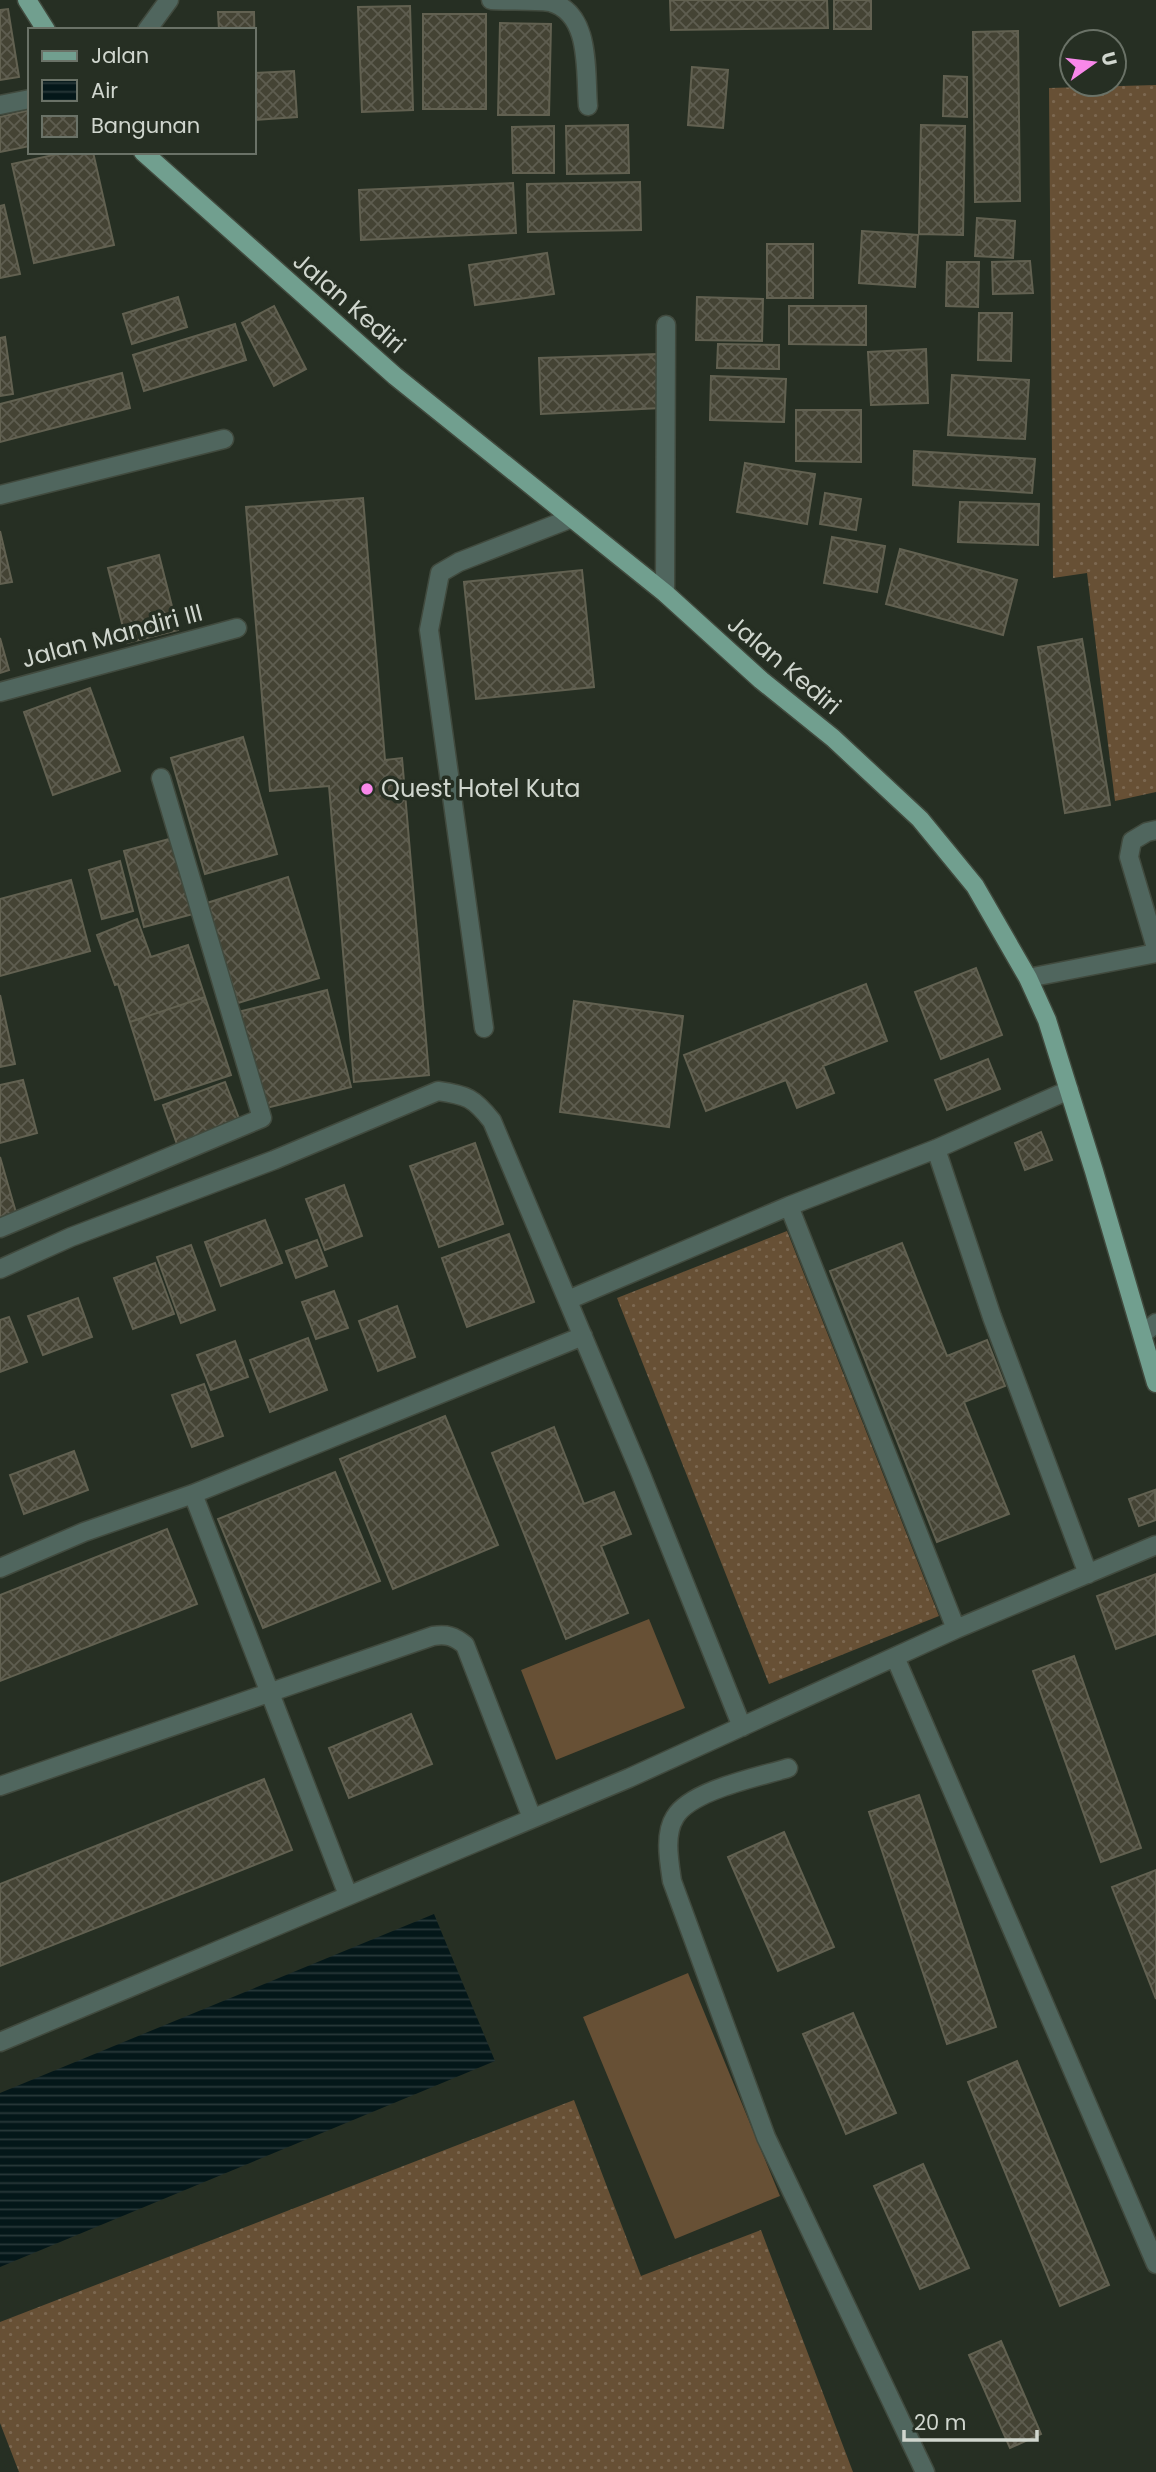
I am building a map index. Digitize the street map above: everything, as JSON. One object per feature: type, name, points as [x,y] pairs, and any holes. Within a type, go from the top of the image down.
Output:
[{"type":"main road","points":[[27,0],[45,28]]},
{"type":"main road","name":"Jalan Kediri","points":[[145,154],[395,376],[664,593],[761,680],[833,738],[920,819],[975,886],[1028,978],[1047,1020],[1150,1328],[1156,1383]]},
{"type":"street","points":[[148,28],[169,0]]},
{"type":"street","points":[[491,0],[549,2],[575,17],[582,38],[588,107]]},
{"type":"street","points":[[0,105],[28,99]]},
{"type":"street","points":[[664,593],[666,325]]},
{"type":"street","points":[[0,495],[224,439]]},
{"type":"street","points":[[484,1028],[429,630],[440,573],[460,562],[572,518]]},
{"type":"street","name":"Jalan Mandiri III","points":[[0,692],[237,628]]},
{"type":"street","points":[[0,1228],[262,1118],[161,778]]},
{"type":"street","points":[[1156,830],[1132,841],[1129,857],[1156,948]]},
{"type":"street","points":[[1028,978],[1156,953]]},
{"type":"street","points":[[568,1300],[789,1206],[936,1149],[1069,1090]]},
{"type":"street","points":[[0,1269],[71,1237],[274,1160],[438,1091],[459,1094],[477,1103],[492,1121],[640,1472],[742,1727]]},
{"type":"street","points":[[936,1149],[992,1317],[1088,1574]]},
{"type":"street","points":[[789,1206],[956,1629]]},
{"type":"street","points":[[0,1568],[84,1532],[192,1494],[583,1336]]},
{"type":"street","points":[[192,1494],[348,1895]]},
{"type":"street","points":[[1,2040],[629,1778],[956,1629],[1156,1545]]},
{"type":"street","points":[[0,1786],[433,1636],[452,1635],[465,1645],[532,1818]]},
{"type":"street","points":[[895,1657],[1156,2264]]},
{"type":"street","points":[[788,1768],[696,1798],[675,1817],[667,1846],[672,1881],[766,2137],[925,2472]]},
{"type":"shaded area","points":[[1156,85],[1156,792],[1115,801],[1087,573],[1053,578],[1049,88],[1058,88],[1058,98],[1128,98],[1128,86]]},
{"type":"shaded area","points":[[787,1231],[939,1616],[769,1684],[617,1298]]},
{"type":"shaded area","points":[[649,1619],[685,1708],[556,1760],[521,1670]]},
{"type":"shaded area","points":[[688,1973],[780,2196],[675,2239],[583,2017]]},
{"type":"shaded area","points":[[574,2100],[641,2276],[761,2230],[853,2472],[19,2472],[0,2423],[0,2322]]},
{"type":"water","points":[[434,1914],[495,2061],[0,2267],[0,2093]]},
{"type":"building","points":[[670,0],[827,0],[828,28],[671,30]]},
{"type":"building","points":[[834,0],[871,0],[871,29],[834,29]]},
{"type":"building","points":[[410,6],[413,110],[362,112],[358,7]]},
{"type":"building","points":[[8,9],[19,77],[0,80],[0,10]]},
{"type":"building","points":[[218,12],[254,12],[254,28],[219,28]]},
{"type":"building","points":[[423,14],[486,14],[486,109],[423,109]]},
{"type":"building","points":[[500,23],[551,24],[549,115],[498,115]]},
{"type":"building","points":[[1018,31],[1020,201],[975,202],[973,32]]},
{"type":"building","points":[[692,67],[728,70],[723,128],[688,125]]},
{"type":"building","points":[[294,71],[297,117],[256,120],[256,73]]},
{"type":"building","points":[[944,76],[967,77],[967,117],[943,116]]},
{"type":"building","points":[[28,110],[28,146],[0,152],[0,117]]},
{"type":"building","points":[[628,125],[629,173],[567,174],[566,126]]},
{"type":"building","points":[[921,125],[965,126],[963,235],[919,234]]},
{"type":"building","points":[[554,126],[554,173],[513,173],[512,127]]},
{"type":"building","points":[[58,154],[93,154],[114,245],[34,263],[12,164]]},
{"type":"building","points":[[640,182],[641,230],[528,232],[527,184]]},
{"type":"building","points":[[513,183],[516,233],[361,240],[359,190]]},
{"type":"building","points":[[4,205],[20,274],[0,278],[0,206]]},
{"type":"building","points":[[977,218],[1015,221],[1013,258],[975,256]]},
{"type":"building","points":[[862,231],[918,235],[915,287],[859,283]]},
{"type":"building","points":[[767,244],[813,244],[813,298],[767,298]]},
{"type":"building","points":[[547,253],[554,294],[475,305],[469,265]]},
{"type":"building","points":[[1030,261],[1033,293],[993,294],[992,262]]},
{"type":"building","points":[[947,262],[979,262],[978,307],[946,306]]},
{"type":"building","points":[[178,297],[187,327],[132,344],[123,314]]},
{"type":"building","points":[[697,297],[763,299],[762,341],[696,340]]},
{"type":"building","points":[[274,306],[306,369],[274,386],[242,323]]},
{"type":"building","points":[[789,306],[866,306],[866,345],[789,344]]},
{"type":"building","points":[[979,313],[1012,313],[1011,361],[978,360]]},
{"type":"building","points":[[235,324],[246,360],[144,391],[133,355]]},
{"type":"building","points":[[5,337],[13,394],[0,396],[0,338]]},
{"type":"building","points":[[718,344],[779,345],[779,369],[717,368]]},
{"type":"building","points":[[926,349],[928,403],[871,405],[868,352]]},
{"type":"building","points":[[658,354],[661,408],[541,414],[539,358]]},
{"type":"building","points":[[122,373],[130,408],[0,442],[0,404]]},
{"type":"building","points":[[952,375],[1029,380],[1025,439],[948,435]]},
{"type":"building","points":[[711,376],[786,379],[784,422],[710,420]]},
{"type":"building","points":[[796,410],[861,410],[861,462],[796,461]]},
{"type":"building","points":[[914,451],[1035,459],[1032,493],[913,485]]},
{"type":"building","points":[[745,463],[815,474],[807,524],[737,512]]},
{"type":"building","points":[[825,493],[861,499],[856,530],[820,524]]},
{"type":"building","name":"Quest Hotel Kuta","points":[[363,498],[385,760],[402,758],[429,1075],[354,1082],[329,786],[270,791],[246,507]]},
{"type":"building","points":[[960,502],[1039,504],[1038,545],[958,542]]},
{"type":"building","points":[[0,531],[12,582],[0,584]]},
{"type":"building","points":[[832,537],[885,546],[877,592],[824,583]]},
{"type":"building","points":[[900,549],[1017,580],[1003,635],[886,604]]},
{"type":"building","points":[[159,555],[178,630],[127,643],[108,568]]},
{"type":"building","points":[[582,570],[594,687],[476,699],[464,582]]},
{"type":"building","points":[[0,638],[9,670],[0,673]]},
{"type":"building","points":[[1082,639],[1110,805],[1065,813],[1038,647]]},
{"type":"building","points":[[90,688],[120,771],[53,795],[24,712]]},
{"type":"building","points":[[243,737],[277,854],[205,874],[171,758]]},
{"type":"building","points":[[173,838],[193,914],[144,927],[124,851]]},
{"type":"building","points":[[120,861],[133,911],[102,919],[89,870]]},
{"type":"building","points":[[288,877],[319,978],[238,1003],[207,903]]},
{"type":"building","points":[[71,880],[90,951],[0,976],[0,899]]},
{"type":"building","points":[[137,919],[151,957],[188,945],[205,997],[130,1022],[118,984],[115,985],[97,935]]},
{"type":"building","points":[[976,968],[1002,1035],[941,1059],[915,992]]},
{"type":"building","points":[[866,984],[887,1041],[823,1066],[834,1093],[797,1108],[786,1080],[706,1111],[684,1055]]},
{"type":"building","points":[[327,990],[351,1087],[262,1109],[238,1012]]},
{"type":"building","points":[[0,995],[15,1064],[0,1067]]},
{"type":"building","points":[[205,997],[231,1075],[155,1100],[130,1022]]},
{"type":"building","points":[[574,1001],[683,1016],[669,1127],[560,1112]]},
{"type":"building","points":[[988,1059],[1000,1089],[947,1110],[935,1080]]},
{"type":"building","points":[[23,1080],[37,1133],[0,1143],[0,1085]]},
{"type":"building","points":[[225,1082],[241,1124],[178,1147],[163,1105]]},
{"type":"building","points":[[1041,1132],[1052,1160],[1025,1170],[1015,1143]]},
{"type":"building","points":[[475,1143],[503,1224],[439,1247],[410,1166]]},
{"type":"building","points":[[0,1157],[17,1216],[0,1220]]},
{"type":"building","points":[[344,1185],[362,1236],[325,1250],[306,1199]]},
{"type":"building","points":[[265,1220],[282,1263],[221,1286],[205,1242]]},
{"type":"building","points":[[509,1234],[534,1302],[467,1327],[442,1258]]},
{"type":"building","points":[[317,1240],[327,1266],[296,1278],[286,1251]]},
{"type":"building","points":[[902,1243],[947,1356],[987,1340],[1005,1386],[964,1402],[1009,1514],[937,1542],[830,1271]]},
{"type":"building","points":[[191,1245],[215,1310],[181,1323],[157,1257]]},
{"type":"building","points":[[155,1263],[174,1314],[133,1329],[114,1278]]},
{"type":"building","points":[[334,1291],[348,1328],[316,1339],[302,1302]]},
{"type":"building","points":[[78,1298],[92,1337],[43,1355],[28,1316]]},
{"type":"building","points":[[397,1306],[415,1357],[378,1371],[359,1321]]},
{"type":"building","points":[[9,1317],[27,1362],[0,1372],[0,1320]]},
{"type":"building","points":[[308,1338],[327,1390],[270,1412],[250,1360]]},
{"type":"building","points":[[235,1341],[248,1377],[211,1390],[197,1355]]},
{"type":"building","points":[[204,1384],[223,1436],[192,1447],[172,1395]]},
{"type":"building","points":[[445,1416],[498,1545],[393,1589],[340,1459]]},
{"type":"building","points":[[554,1427],[584,1504],[614,1492],[631,1534],[601,1546],[628,1613],[566,1639],[492,1453]]},
{"type":"building","points":[[74,1451],[88,1490],[24,1514],[10,1475]]},
{"type":"building","points":[[335,1472],[380,1581],[263,1628],[218,1519]]},
{"type":"building","points":[[1155,1490],[1156,1520],[1139,1526],[1129,1499]]},
{"type":"building","points":[[167,1529],[197,1604],[0,1681],[0,1595]]},
{"type":"building","points":[[1156,1574],[1156,1634],[1116,1649],[1097,1596]]},
{"type":"building","points":[[1074,1656],[1141,1848],[1101,1862],[1033,1671]]},
{"type":"building","points":[[411,1714],[432,1764],[349,1798],[329,1748]]},
{"type":"building","points":[[264,1779],[292,1850],[0,1966],[0,1884]]},
{"type":"building","points":[[919,1795],[996,2027],[947,2044],[869,1812]]},
{"type":"building","points":[[784,1832],[834,1947],[778,1971],[728,1857]]},
{"type":"building","points":[[1156,1870],[1156,1999],[1112,1887]]},
{"type":"building","points":[[853,2013],[896,2113],[846,2134],[803,2034]]},
{"type":"building","points":[[1017,2061],[1109,2285],[1060,2306],[968,2082]]},
{"type":"building","points":[[923,2164],[969,2268],[920,2289],[874,2186]]},
{"type":"building","points":[[1001,2341],[1041,2434],[1010,2448],[969,2355]]},
{"type":"place","name":"Quest Hotel Kuta","points":[[367,789]]}]
